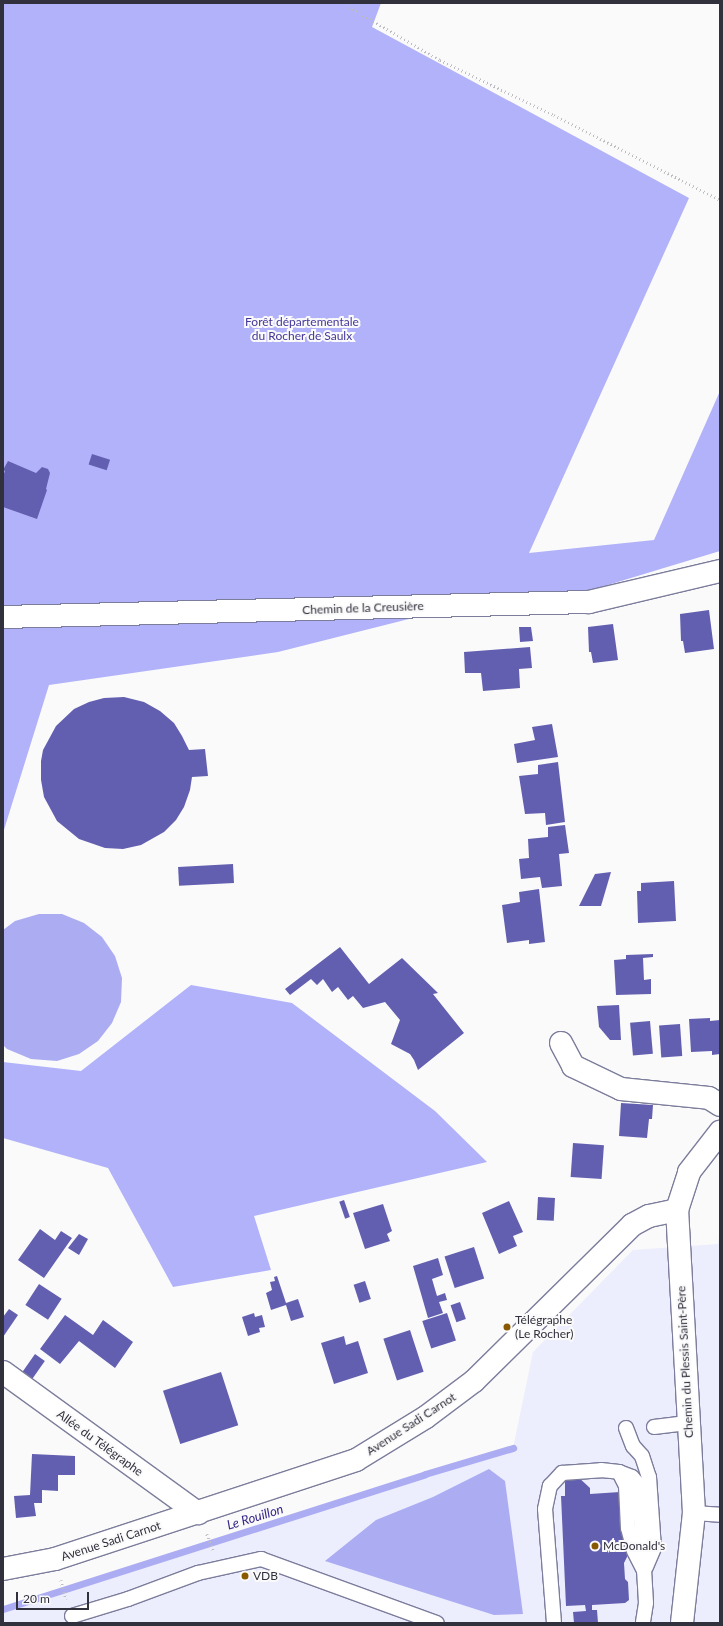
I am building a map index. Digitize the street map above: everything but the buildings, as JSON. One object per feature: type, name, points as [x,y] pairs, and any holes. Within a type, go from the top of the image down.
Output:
[{"type":"street","name":"Chemin de la Creusière","points":[[3,617],[589,602],[720,571]]},
{"type":"street","points":[[560,1043],[573,1066],[622,1088],[709,1098],[720,1105]]},
{"type":"street","points":[[677,1210],[689,1172],[720,1132]]},
{"type":"street","name":"Chemin du Plessis Saint-Père","points":[[677,1210],[694,1513],[682,1623]]},
{"type":"street","name":"Avenue Sadi Carnot","points":[[3,1569],[55,1559],[356,1460],[426,1417],[474,1381],[632,1225],[649,1216],[677,1210]]},
{"type":"street","name":"Allée du Télégraphe","points":[[3,1372],[198,1513]]},
{"type":"lane","points":[[654,1426],[689,1423]]},
{"type":"lane","points":[[626,1428],[633,1446],[642,1456],[649,1477],[654,1548],[644,1571]]},
{"type":"lane","points":[[554,1623],[545,1508],[550,1486],[562,1473],[601,1470],[618,1472],[632,1477],[639,1485],[646,1603],[643,1623]]},
{"type":"lane","points":[[694,1513],[720,1515]]},
{"type":"lane","points":[[72,1616],[128,1599],[198,1573],[261,1559],[437,1623]]},
{"type":"path","points":[[342,3],[440,60],[554,115],[720,200]]},
{"type":"path","points":[[198,1513],[221,1567]]},
{"type":"path","points":[[55,1559],[72,1616]]},
{"type":"shaded area","points":[[39,914],[62,914],[84,923],[102,937],[115,956],[122,978],[121,1002],[112,1023],[98,1041],[79,1054],[57,1061],[31,1059],[7,1049],[3,1045],[3,930],[15,921]]},
{"type":"shaded area","points":[[720,1231],[720,1623],[3,1623],[3,1609],[425,1474],[513,1448],[533,1352],[633,1250],[718,1244]]},
{"type":"shaded area","points":[[489,1469],[505,1481],[523,1614],[494,1615],[325,1561],[376,1520],[433,1497]]},
{"type":"green space","name":"Forêt départementale du Rocher de Saulx","points":[[3,3],[381,3],[372,27],[689,198],[529,553],[654,540],[720,391],[720,551],[588,591],[512,593],[278,652],[49,685],[3,833]]},
{"type":"green space","points":[[191,985],[292,1003],[435,1111],[487,1162],[254,1216],[271,1270],[173,1287],[108,1168],[3,1138],[3,1062],[81,1071]]},
{"type":"waterway","name":"Le Rouillon","points":[[3,1609],[425,1474],[513,1448]]},
{"type":"place","name":"Télégraphe (Le Rocher)","points":[[507,1327]]},
{"type":"place","name":"McDonald's","points":[[595,1546]]},
{"type":"place","name":"VDB","points":[[245,1576]]}]
